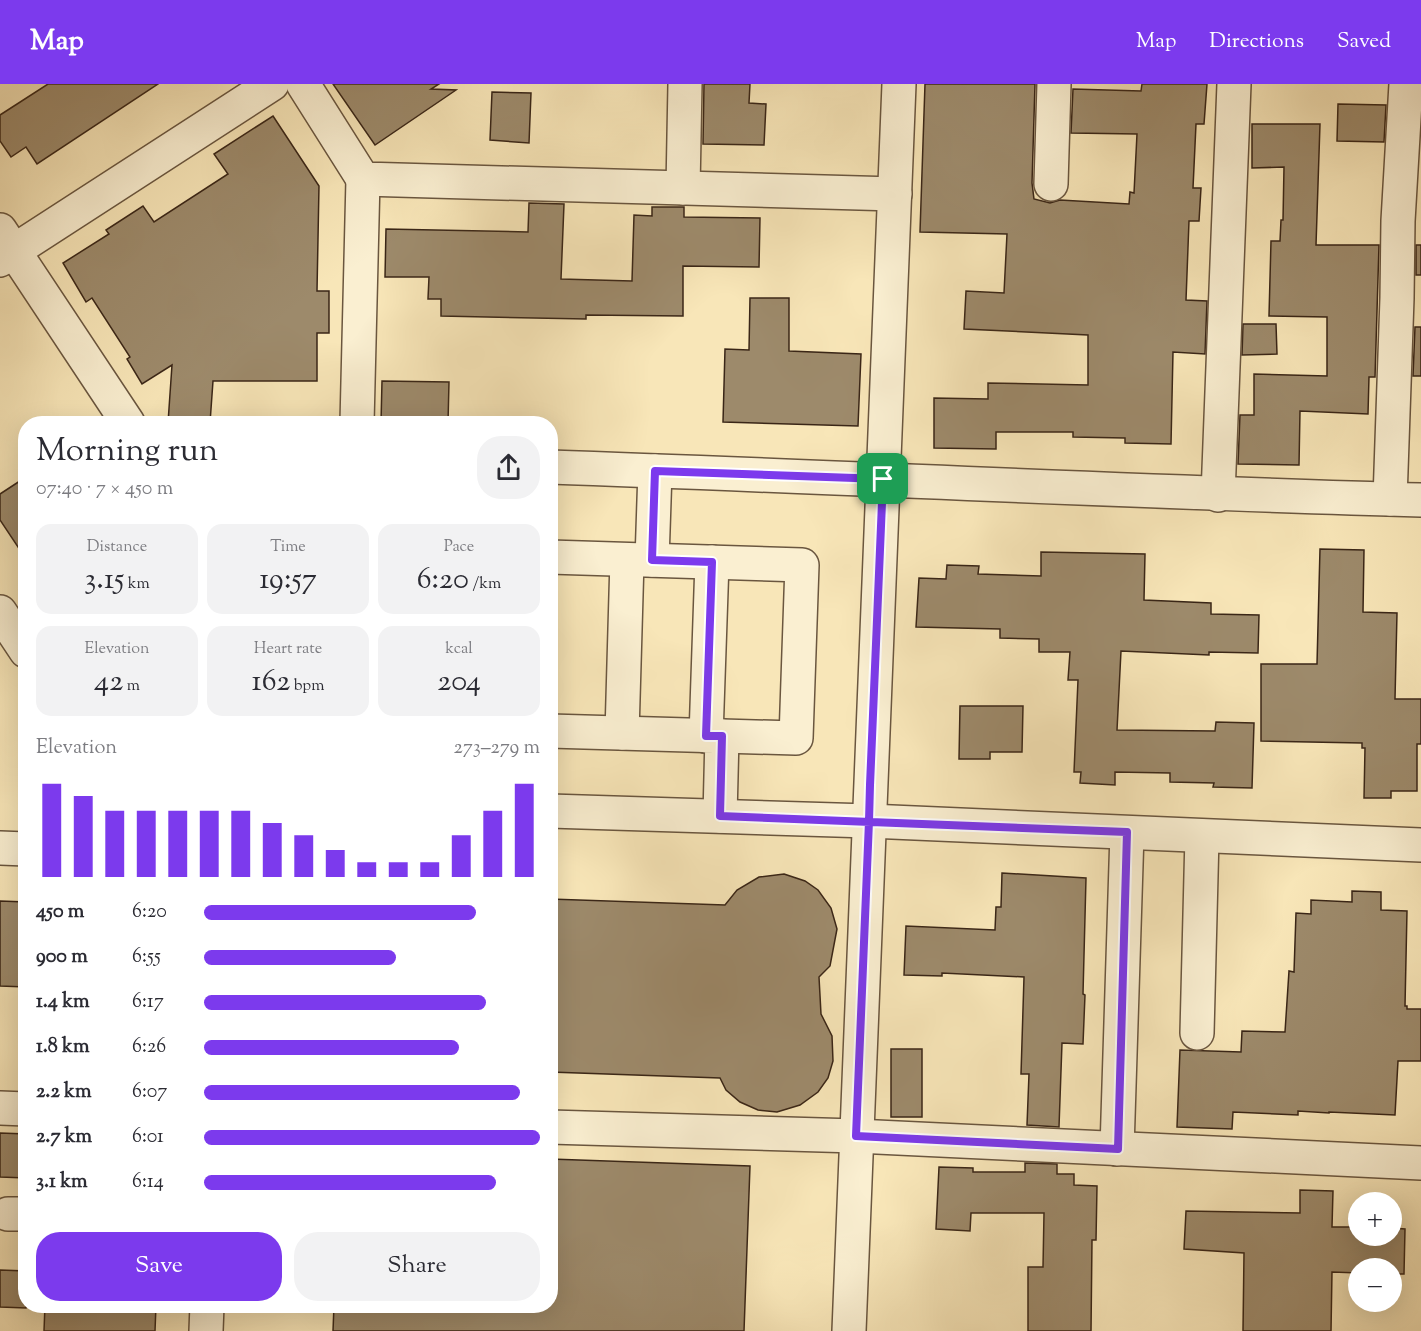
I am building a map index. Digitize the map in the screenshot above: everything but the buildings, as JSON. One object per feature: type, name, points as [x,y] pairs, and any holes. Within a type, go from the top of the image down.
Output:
[{"type":"street","points":[[123,416],[5,247],[272,84]]},
{"type":"street","points":[[303,84],[363,179],[357,416]]},
{"type":"street","points":[[683,188],[685,84]]},
{"type":"street","points":[[849,1331],[899,84]]},
{"type":"street","points":[[1051,184],[1054,84]]},
{"type":"street","points":[[1218,495],[1234,84]]},
{"type":"street","points":[[558,467],[883,479],[1218,495],[1405,500],[1397,298],[1398,221],[1406,84]]},
{"type":"street","points":[[363,179],[895,194]]},
{"type":"street","points":[[622,733],[640,560],[655,471]]},
{"type":"street","points":[[558,557],[802,565],[796,738],[558,731]]},
{"type":"street","points":[[712,562],[714,736],[720,816]]},
{"type":"street","points":[[0,612],[18,639]]},
{"type":"street","points":[[558,810],[1421,845]]},
{"type":"street","points":[[1118,1149],[1127,832]]},
{"type":"street","points":[[1197,1033],[1202,836]]},
{"type":"street","points":[[0,848],[18,849]]},
{"type":"street","points":[[0,1107],[18,1108]]},
{"type":"street","points":[[558,1127],[856,1136],[1421,1163]]},
{"type":"street","points":[[206,1331],[207,1313]]},
{"type":"route","points":[[883,479],[655,471],[652,560],[712,562],[706,736],[722,736],[720,816],[869,821],[1127,832],[1118,1149],[856,1136],[869,821],[870,785],[883,479]]}]
